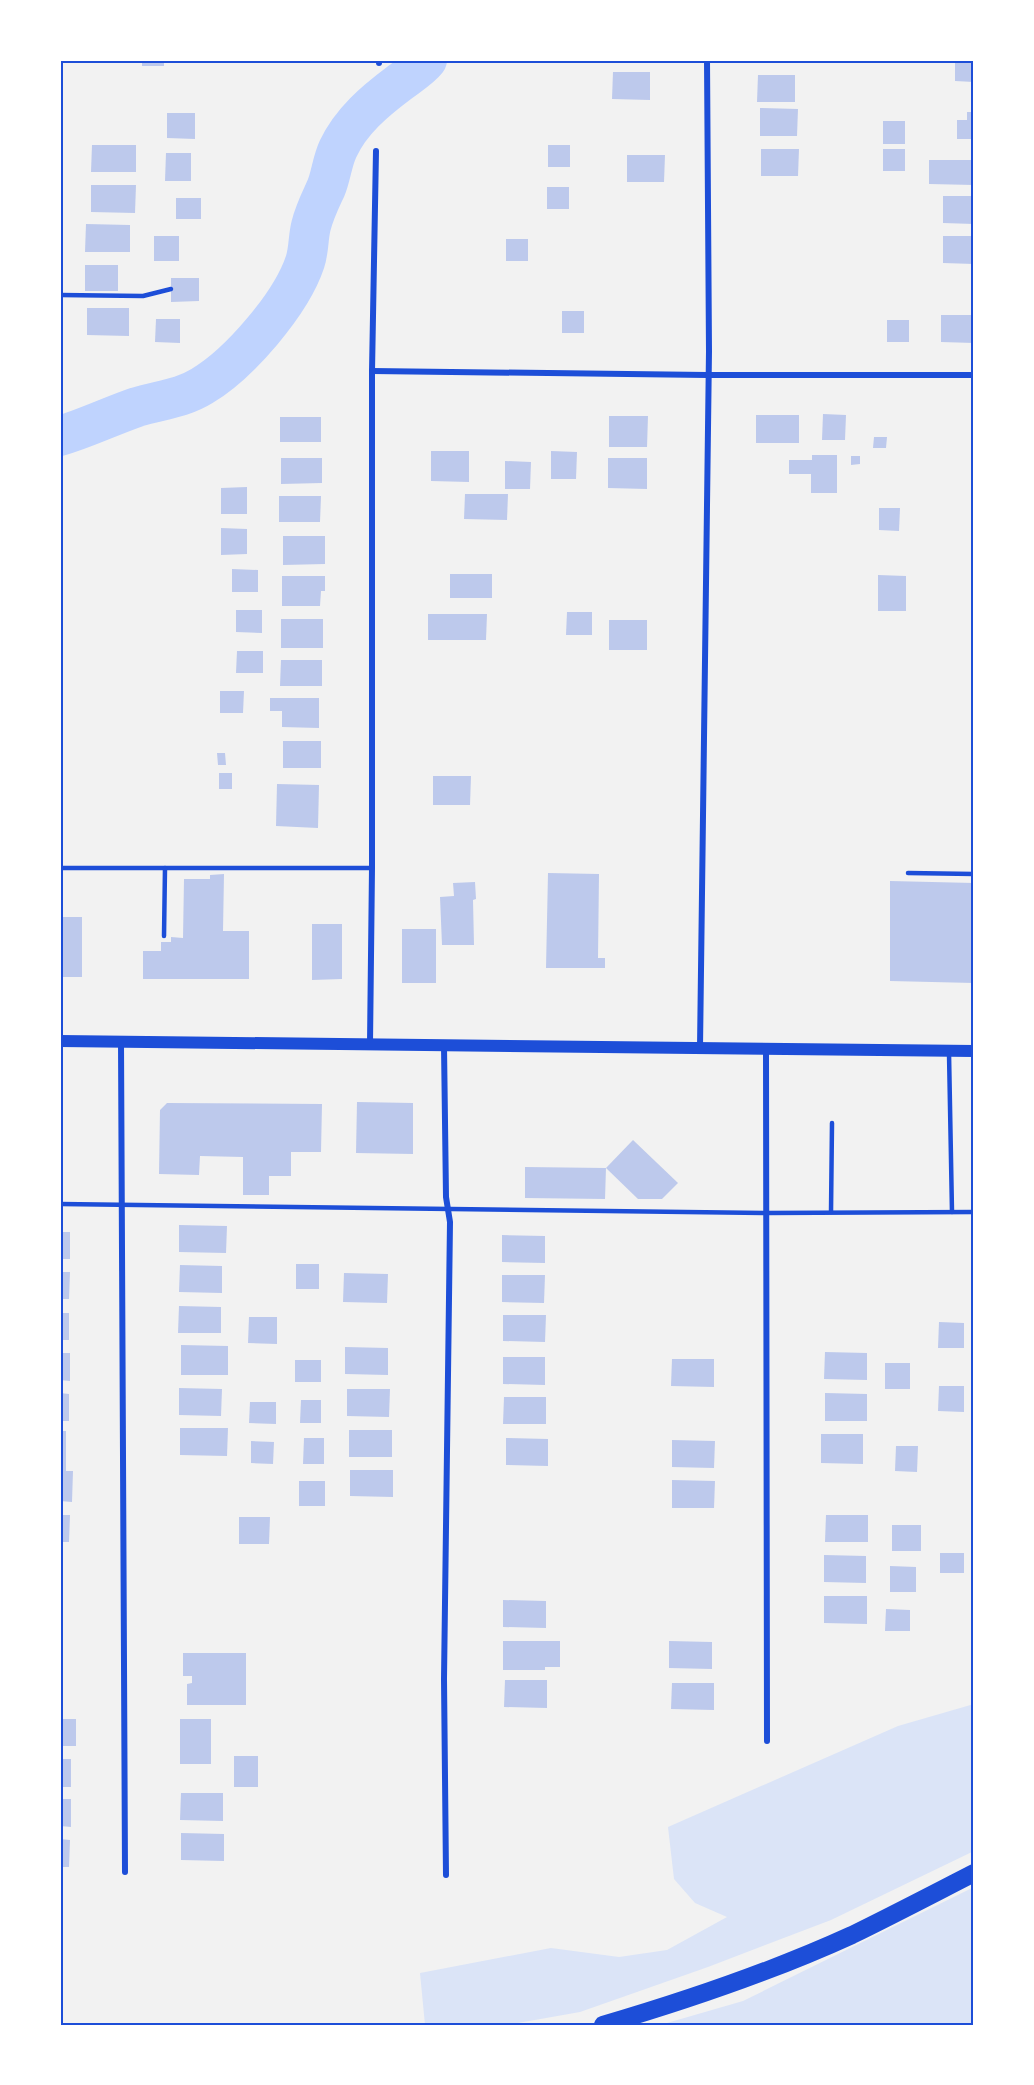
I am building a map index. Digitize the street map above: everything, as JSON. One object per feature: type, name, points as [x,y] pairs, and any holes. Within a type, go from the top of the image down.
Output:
[{"type":"highway","points":[[603,2025],[684,2001],[770,1969],[852,1935],[974,1873]]},
{"type":"main road","points":[[60,1041],[974,1051]]},
{"type":"street","points":[[699,1048],[707,375],[707,60]]},
{"type":"street","points":[[370,1044],[372,371],[376,151]]},
{"type":"street","points":[[372,371],[974,375]]},
{"type":"street","points":[[121,1042],[125,1872]]},
{"type":"street","points":[[444,1045],[446,1175],[450,1222],[444,1679],[446,1875]]},
{"type":"street","points":[[766,1048],[767,1741]]},
{"type":"lane","points":[[60,296],[143,296],[171,289]]},
{"type":"lane","points":[[60,868],[372,868]]},
{"type":"lane","points":[[164,936],[165,868]]},
{"type":"lane","points":[[908,873],[974,874]]},
{"type":"lane","points":[[949,1050],[952,1212]]},
{"type":"lane","points":[[831,1212],[832,1123]]},
{"type":"lane","points":[[60,1204],[766,1213],[974,1212]]},
{"type":"shaded area","points":[[974,1704],[974,1851],[831,1920],[580,2012],[507,2025],[425,2025],[420,1973],[551,1948],[619,1957],[667,1950],[727,1917],[695,1903],[674,1879],[668,1827],[898,1726]]},
{"type":"shaded area","points":[[974,1887],[974,2023],[971,2025],[660,2025],[743,2001]]},
{"type":"building","points":[[142,60],[164,60],[164,66],[142,66]]},
{"type":"building","points":[[955,60],[974,60],[974,82],[955,81]]},
{"type":"building","points":[[613,72],[650,72],[650,100],[612,99]]},
{"type":"building","points":[[758,75],[795,75],[795,102],[757,102]]},
{"type":"building","points":[[760,108],[798,109],[797,136],[760,136]]},
{"type":"building","points":[[967,112],[974,112],[974,139],[957,139],[957,120],[967,120]]},
{"type":"building","points":[[167,113],[195,113],[195,139],[167,138]]},
{"type":"building","points":[[883,121],[905,121],[905,144],[883,144]]},
{"type":"building","points":[[92,145],[136,145],[136,172],[91,172]]},
{"type":"building","points":[[548,145],[570,145],[570,167],[548,167]]},
{"type":"building","points":[[761,149],[799,149],[798,176],[761,176]]},
{"type":"building","points":[[883,149],[905,149],[905,171],[883,171]]},
{"type":"building","points":[[166,153],[191,153],[191,181],[165,181]]},
{"type":"building","points":[[627,155],[665,155],[664,182],[627,182]]},
{"type":"building","points":[[929,160],[974,160],[974,185],[929,184]]},
{"type":"building","points":[[91,185],[136,185],[135,213],[91,212]]},
{"type":"building","points":[[547,187],[569,187],[569,209],[547,209]]},
{"type":"building","points":[[943,196],[974,196],[974,224],[943,223]]},
{"type":"building","points":[[176,198],[201,198],[201,219],[176,219]]},
{"type":"building","points":[[86,224],[130,225],[130,252],[85,252]]},
{"type":"building","points":[[154,236],[179,236],[179,261],[154,261]]},
{"type":"building","points":[[943,236],[974,236],[974,264],[943,263]]},
{"type":"building","points":[[506,239],[528,239],[528,261],[506,261]]},
{"type":"building","points":[[85,265],[118,265],[118,291],[85,291]]},
{"type":"building","points":[[171,278],[199,278],[199,301],[171,302]]},
{"type":"building","points":[[87,308],[129,308],[129,336],[87,335]]},
{"type":"building","points":[[562,311],[584,311],[584,333],[562,333]]},
{"type":"building","points":[[941,315],[974,315],[974,343],[941,342]]},
{"type":"building","points":[[156,319],[180,319],[180,343],[155,342]]},
{"type":"building","points":[[887,320],[909,320],[909,342],[887,342]]},
{"type":"building","points":[[823,414],[846,415],[845,440],[822,440]]},
{"type":"building","points":[[756,415],[799,415],[799,443],[756,443]]},
{"type":"building","points":[[609,416],[648,416],[647,447],[609,447]]},
{"type":"building","points":[[280,417],[321,417],[321,442],[280,442]]},
{"type":"building","points":[[874,437],[887,437],[886,448],[873,448]]},
{"type":"building","points":[[431,451],[469,451],[469,482],[431,481]]},
{"type":"building","points":[[551,451],[577,452],[576,479],[551,479]]},
{"type":"building","points":[[812,455],[837,455],[837,493],[811,493],[811,474],[789,474],[789,460],[812,460]]},
{"type":"building","points":[[851,456],[860,456],[860,464],[851,465]]},
{"type":"building","points":[[281,458],[322,458],[322,483],[281,484]]},
{"type":"building","points":[[608,458],[647,458],[647,489],[608,488]]},
{"type":"building","points":[[505,461],[531,462],[530,489],[505,489]]},
{"type":"building","points":[[247,487],[247,514],[221,514],[221,488]]},
{"type":"building","points":[[465,494],[508,494],[507,520],[464,519]]},
{"type":"building","points":[[279,496],[321,496],[320,522],[279,522]]},
{"type":"building","points":[[879,508],[900,508],[899,531],[879,530]]},
{"type":"building","points":[[221,528],[247,529],[247,554],[221,555]]},
{"type":"building","points":[[283,536],[325,536],[325,564],[283,565]]},
{"type":"building","points":[[232,569],[258,570],[258,592],[232,592]]},
{"type":"building","points":[[450,574],[492,574],[492,598],[450,598]]},
{"type":"building","points":[[878,575],[906,576],[906,611],[878,611]]},
{"type":"building","points":[[282,576],[325,576],[325,591],[321,591],[320,606],[282,606]]},
{"type":"building","points":[[236,610],[262,610],[262,633],[236,632]]},
{"type":"building","points":[[567,612],[592,612],[592,635],[566,635]]},
{"type":"building","points":[[428,614],[487,614],[486,640],[428,640]]},
{"type":"building","points":[[281,619],[323,619],[323,648],[281,648]]},
{"type":"building","points":[[609,620],[647,620],[647,650],[609,650]]},
{"type":"building","points":[[237,651],[263,651],[263,673],[236,673]]},
{"type":"building","points":[[281,660],[322,660],[322,686],[280,686]]},
{"type":"building","points":[[220,691],[244,691],[243,713],[220,713]]},
{"type":"building","points":[[270,698],[319,698],[319,728],[282,727],[282,711],[270,711]]},
{"type":"building","points":[[283,741],[321,741],[321,768],[283,768]]},
{"type":"building","points":[[217,753],[225,753],[226,765],[218,765]]},
{"type":"building","points":[[219,773],[232,773],[232,789],[219,789]]},
{"type":"building","points":[[433,776],[471,776],[470,805],[433,805]]},
{"type":"building","points":[[277,784],[319,785],[318,828],[276,826]]},
{"type":"building","points":[[548,873],[599,874],[598,958],[605,958],[605,968],[546,968]]},
{"type":"building","points":[[224,874],[223,931],[249,931],[249,979],[143,979],[143,951],[161,951],[161,942],[171,942],[171,937],[183,938],[184,879],[210,879],[210,875]]},
{"type":"building","points":[[890,881],[974,883],[974,983],[890,981]]},
{"type":"building","points":[[475,882],[474,945],[442,945],[440,897],[454,896],[453,883]]},
{"type":"building","points":[[63,917],[82,917],[82,977],[63,977]]},
{"type":"building","points":[[312,924],[342,924],[342,979],[312,980]]},
{"type":"building","points":[[402,929],[436,929],[436,983],[402,983]]},
{"type":"building","points":[[357,1102],[413,1103],[413,1154],[356,1153]]},
{"type":"building","points":[[167,1103],[322,1104],[321,1152],[291,1152],[291,1176],[269,1176],[269,1195],[243,1195],[243,1157],[200,1156],[199,1175],[159,1174],[160,1110]]},
{"type":"building","points":[[633,1140],[678,1183],[662,1199],[638,1199],[606,1168]]},
{"type":"building","points":[[525,1167],[606,1168],[605,1199],[525,1198]]},
{"type":"building","points":[[179,1225],[227,1226],[226,1253],[179,1252]]},
{"type":"building","points":[[60,1232],[70,1232],[70,1259],[60,1259]]},
{"type":"building","points":[[502,1235],[545,1236],[545,1263],[502,1262]]},
{"type":"building","points":[[296,1264],[319,1264],[319,1289],[296,1289]]},
{"type":"building","points":[[180,1265],[222,1266],[222,1293],[179,1292]]},
{"type":"building","points":[[60,1272],[70,1272],[69,1299],[60,1299]]},
{"type":"building","points":[[344,1273],[388,1274],[387,1303],[343,1302]]},
{"type":"building","points":[[502,1275],[545,1275],[544,1303],[502,1302]]},
{"type":"building","points":[[179,1306],[221,1307],[221,1333],[178,1333]]},
{"type":"building","points":[[60,1313],[69,1313],[69,1340],[60,1340]]},
{"type":"building","points":[[503,1315],[546,1315],[545,1342],[503,1341]]},
{"type":"building","points":[[249,1317],[277,1317],[277,1344],[248,1343]]},
{"type":"building","points":[[939,1322],[964,1323],[964,1348],[938,1348]]},
{"type":"building","points":[[181,1345],[228,1346],[228,1375],[181,1375]]},
{"type":"building","points":[[345,1347],[388,1348],[388,1375],[345,1374]]},
{"type":"building","points":[[825,1352],[867,1353],[867,1380],[824,1379]]},
{"type":"building","points":[[60,1353],[70,1353],[70,1381],[60,1380]]},
{"type":"building","points":[[503,1357],[545,1357],[545,1385],[503,1384]]},
{"type":"building","points":[[672,1359],[714,1359],[714,1387],[671,1386]]},
{"type":"building","points":[[295,1360],[321,1360],[321,1382],[295,1382]]},
{"type":"building","points":[[885,1363],[910,1363],[910,1389],[885,1389]]},
{"type":"building","points":[[939,1386],[964,1386],[964,1412],[938,1411]]},
{"type":"building","points":[[179,1388],[222,1389],[221,1416],[179,1415]]},
{"type":"building","points":[[347,1389],[390,1389],[389,1417],[347,1416]]},
{"type":"building","points":[[60,1393],[69,1394],[69,1421],[60,1421]]},
{"type":"building","points":[[825,1393],[867,1394],[867,1421],[825,1421]]},
{"type":"building","points":[[504,1397],[546,1397],[546,1424],[503,1424]]},
{"type":"building","points":[[301,1400],[321,1400],[321,1423],[300,1423]]},
{"type":"building","points":[[250,1402],[276,1402],[276,1424],[249,1423]]},
{"type":"building","points":[[180,1428],[228,1428],[227,1456],[180,1455]]},
{"type":"building","points":[[349,1430],[392,1430],[392,1457],[349,1457]]},
{"type":"building","points":[[60,1431],[66,1431],[66,1471],[73,1471],[72,1502],[60,1501]]},
{"type":"building","points":[[821,1434],[863,1434],[863,1464],[821,1463]]},
{"type":"building","points":[[304,1438],[324,1438],[324,1464],[303,1464]]},
{"type":"building","points":[[506,1438],[548,1439],[548,1466],[506,1465]]},
{"type":"building","points":[[672,1440],[715,1441],[714,1468],[672,1467]]},
{"type":"building","points":[[251,1441],[274,1442],[273,1464],[251,1463]]},
{"type":"building","points":[[896,1446],[918,1446],[917,1472],[895,1471]]},
{"type":"building","points":[[350,1470],[393,1470],[393,1497],[350,1496]]},
{"type":"building","points":[[672,1480],[715,1481],[714,1508],[672,1508]]},
{"type":"building","points":[[299,1481],[325,1481],[325,1506],[299,1506]]},
{"type":"building","points":[[60,1515],[70,1515],[69,1542],[60,1542]]},
{"type":"building","points":[[826,1515],[868,1515],[868,1542],[825,1542]]},
{"type":"building","points":[[239,1517],[270,1517],[269,1544],[239,1544]]},
{"type":"building","points":[[892,1525],[921,1525],[921,1551],[892,1551]]},
{"type":"building","points":[[940,1553],[964,1553],[964,1573],[940,1573]]},
{"type":"building","points":[[824,1555],[866,1556],[866,1583],[824,1582]]},
{"type":"building","points":[[890,1566],[916,1567],[916,1592],[890,1592]]},
{"type":"building","points":[[824,1596],[867,1596],[867,1624],[824,1623]]},
{"type":"building","points":[[503,1600],[546,1601],[546,1628],[503,1627]]},
{"type":"building","points":[[886,1609],[910,1610],[910,1631],[885,1631]]},
{"type":"building","points":[[503,1641],[560,1641],[560,1667],[545,1667],[545,1670],[503,1670]]},
{"type":"building","points":[[669,1641],[712,1642],[712,1669],[669,1668]]},
{"type":"building","points":[[183,1653],[246,1653],[246,1705],[187,1705],[187,1684],[192,1683],[192,1676],[183,1676]]},
{"type":"building","points":[[505,1680],[547,1680],[547,1708],[504,1707]]},
{"type":"building","points":[[672,1683],[714,1683],[714,1710],[671,1709]]},
{"type":"building","points":[[60,1719],[76,1719],[76,1746],[60,1746]]},
{"type":"building","points":[[180,1719],[211,1719],[211,1764],[180,1764]]},
{"type":"building","points":[[234,1756],[258,1756],[258,1787],[234,1787]]},
{"type":"building","points":[[60,1759],[71,1759],[71,1787],[60,1787]]},
{"type":"building","points":[[181,1793],[223,1793],[223,1821],[180,1820]]},
{"type":"building","points":[[60,1799],[71,1799],[71,1827],[60,1826]]},
{"type":"building","points":[[181,1833],[224,1834],[224,1861],[181,1860]]},
{"type":"building","points":[[60,1839],[70,1840],[69,1867],[60,1867]]},
{"type":"waterway","points":[[60,436],[137,407],[178,397],[194,390],[216,376],[247,348],[276,314],[298,278],[306,258],[314,216],[343,139],[373,104],[427,60]]}]
